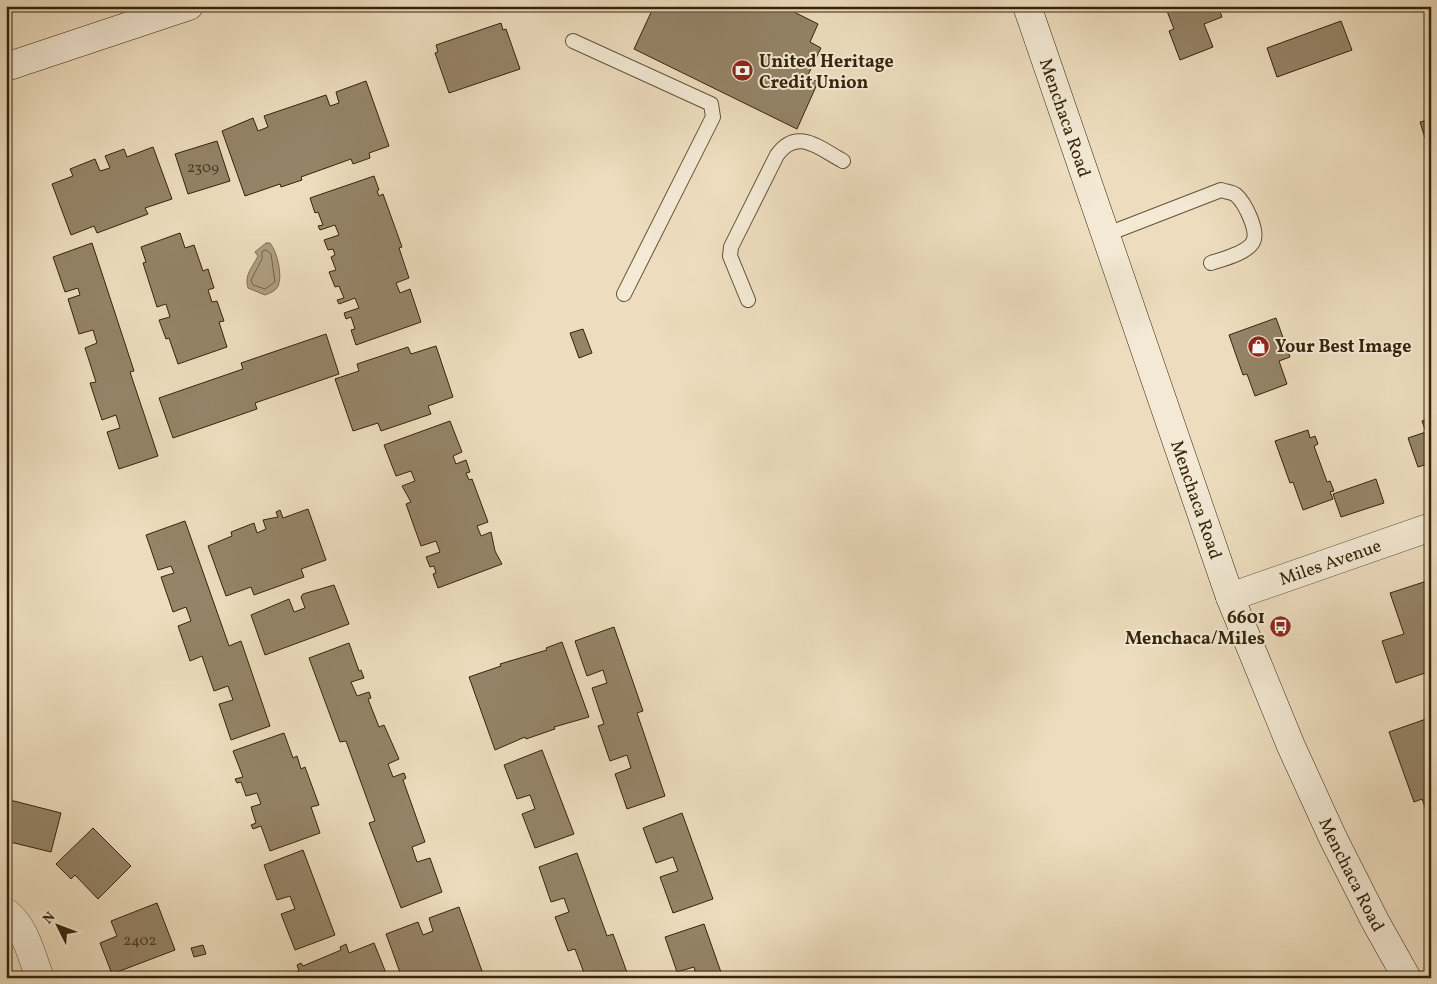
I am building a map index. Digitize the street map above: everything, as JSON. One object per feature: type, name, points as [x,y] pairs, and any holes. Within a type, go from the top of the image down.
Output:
[{"type":"main road","points":[[6,67],[189,6]]},
{"type":"main road","name":"Menchaca Road","points":[[1027,6],[1230,598],[1291,746],[1374,921],[1407,978]]},
{"type":"main road","name":"Miles Avenue","points":[[1230,598],[1431,527]]},
{"type":"main road","points":[[6,912],[15,919],[24,934],[40,978]]},
{"type":"lane","points":[[573,41],[712,104],[712,118],[624,294]]},
{"type":"lane","points":[[748,300],[730,256],[731,247],[784,144],[798,140],[809,143],[843,161]]},
{"type":"lane","points":[[1105,235],[1221,190],[1234,193],[1242,200],[1255,232],[1254,241],[1248,248],[1211,264]]},
{"type":"water","points":[[266,243],[270,243],[273,247],[280,276],[277,288],[265,295],[248,288],[247,279],[258,256],[255,252]]},
{"type":"building","name":"United Heritage Credit Union","points":[[654,6],[792,6],[790,10],[818,24],[810,42],[821,48],[807,77],[818,82],[797,129],[634,49]]},
{"type":"building","points":[[1165,6],[1218,6],[1222,17],[1204,24],[1213,47],[1180,60],[1169,31],[1174,29]]},
{"type":"building","points":[[1341,21],[1352,50],[1277,77],[1267,48]]},
{"type":"building","points":[[501,23],[503,30],[506,29],[520,69],[449,93],[435,53],[438,52],[436,45]]},
{"type":"building","points":[[366,81],[389,146],[369,153],[370,158],[353,164],[351,159],[301,177],[302,180],[281,187],[280,184],[245,196],[222,131],[253,118],[258,131],[268,127],[264,116],[326,95],[330,106],[339,103],[336,92]]},
{"type":"building","points":[[1431,119],[1431,136],[1425,138],[1420,122]]},
{"type":"building","points":[[217,141],[230,181],[188,194],[175,154]]},
{"type":"building","points":[[153,147],[172,199],[145,208],[148,214],[97,233],[94,226],[71,235],[52,184],[73,176],[70,169],[95,159],[100,171],[110,168],[105,156],[124,149],[127,157]]},
{"type":"building","points":[[374,176],[379,190],[377,191],[379,196],[383,194],[402,247],[399,248],[409,278],[396,283],[400,293],[410,289],[421,322],[356,345],[351,330],[355,329],[351,317],[346,319],[344,313],[359,308],[355,298],[339,304],[337,300],[344,298],[339,286],[335,287],[329,272],[336,270],[331,257],[335,255],[333,249],[328,250],[324,240],[339,235],[335,225],[320,230],[318,226],[323,225],[318,212],[315,213],[310,198]]},
{"type":"building","points":[[180,233],[185,248],[194,245],[203,271],[208,269],[214,288],[208,290],[212,302],[217,301],[224,321],[219,322],[227,347],[178,364],[169,338],[166,339],[159,320],[170,317],[166,304],[157,307],[143,263],[146,262],[141,247]]},
{"type":"building","points":[[92,243],[134,371],[130,372],[158,456],[119,469],[107,432],[120,428],[116,415],[102,420],[90,383],[96,382],[85,348],[97,343],[93,330],[79,334],[68,299],[80,295],[78,288],[65,292],[53,257]]},
{"type":"building","name":"Your Best Image","points":[[1276,318],[1290,357],[1279,361],[1287,384],[1255,396],[1247,374],[1243,375],[1229,335]]},
{"type":"building","points":[[583,329],[592,353],[579,358],[570,333]]},
{"type":"building","points":[[326,334],[339,374],[255,403],[257,409],[173,438],[159,398],[243,369],[241,363]]},
{"type":"building","points":[[436,346],[453,397],[428,406],[431,414],[381,431],[378,423],[353,431],[335,379],[359,371],[357,364],[408,347],[411,354]]},
{"type":"building","points":[[1431,418],[1431,463],[1418,467],[1408,438],[1426,432],[1422,421]]},
{"type":"building","points":[[450,421],[462,452],[453,456],[454,459],[456,464],[466,460],[470,472],[466,473],[469,480],[472,479],[488,522],[477,526],[481,536],[491,532],[495,551],[502,564],[438,588],[433,574],[436,573],[434,566],[430,567],[426,557],[440,552],[436,541],[421,546],[406,504],[411,502],[402,486],[415,481],[411,471],[396,476],[384,445]]},
{"type":"building","points":[[1308,430],[1310,438],[1315,436],[1318,444],[1314,446],[1327,482],[1330,481],[1334,491],[1330,492],[1333,499],[1303,510],[1293,482],[1290,483],[1275,441]]},
{"type":"building","points":[[1376,479],[1384,503],[1341,517],[1333,494]]},
{"type":"building","points":[[308,509],[326,560],[301,569],[304,577],[254,595],[251,587],[226,596],[208,546],[232,536],[231,532],[254,523],[257,533],[266,529],[263,520],[278,517],[276,512],[280,510],[283,518]]},
{"type":"building","points":[[185,521],[229,646],[241,641],[270,726],[231,740],[219,704],[233,700],[228,686],[214,691],[202,656],[190,661],[178,626],[191,621],[186,607],[173,612],[161,577],[174,573],[171,566],[158,570],[146,535]]},
{"type":"building","points":[[1430,580],[1431,671],[1396,683],[1382,641],[1404,634],[1390,593]]},
{"type":"building","points":[[334,585],[349,624],[265,655],[251,615],[289,599],[294,612],[305,608],[301,597],[303,594]]},
{"type":"building","points":[[614,627],[643,711],[637,713],[665,796],[627,809],[615,774],[631,768],[627,755],[610,761],[598,726],[604,724],[592,688],[607,683],[603,670],[587,676],[575,641]]},
{"type":"building","points":[[562,642],[589,717],[554,727],[555,729],[526,739],[525,737],[495,750],[469,677],[501,666],[500,664],[547,650],[546,648]]},
{"type":"building","points":[[349,643],[359,671],[361,670],[364,678],[351,682],[357,696],[369,692],[371,698],[368,699],[379,727],[384,725],[399,759],[388,764],[393,777],[404,773],[406,778],[403,780],[425,842],[412,847],[417,862],[430,858],[442,892],[401,908],[369,823],[375,821],[346,741],[340,742],[309,658]]},
{"type":"building","points":[[1426,719],[1431,734],[1430,820],[1422,799],[1414,802],[1389,732]]},
{"type":"building","points":[[284,733],[293,758],[297,756],[301,769],[305,767],[319,805],[311,807],[320,833],[270,851],[261,826],[253,829],[251,825],[256,823],[251,807],[261,804],[257,793],[246,796],[241,782],[237,783],[235,779],[243,777],[233,751]]},
{"type":"building","points":[[542,750],[574,834],[535,848],[522,814],[535,809],[530,795],[517,799],[504,765]]},
{"type":"building","points":[[6,799],[61,813],[51,852],[6,841]]},
{"type":"building","points":[[682,813],[713,899],[673,913],[660,877],[678,871],[673,857],[656,863],[643,828]]},
{"type":"building","points":[[93,828],[131,866],[98,899],[75,875],[71,879],[56,864]]},
{"type":"building","points":[[303,850],[335,935],[295,950],[281,914],[295,909],[290,896],[277,900],[264,865]]},
{"type":"building","points":[[577,853],[607,936],[613,934],[629,978],[586,978],[575,949],[568,951],[555,917],[569,912],[564,898],[551,902],[539,867]]},
{"type":"building","points":[[157,903],[175,950],[112,974],[100,943],[117,936],[111,921]]},
{"type":"building","points":[[459,907],[483,974],[472,978],[402,978],[386,934],[418,922],[423,935],[433,931],[429,918]]},
{"type":"building","points":[[704,924],[723,978],[697,978],[694,967],[677,972],[665,937]]},
{"type":"building","points":[[374,943],[388,978],[282,978],[299,971],[297,965],[301,963],[303,966],[341,950],[340,947],[346,944],[349,953]]},
{"type":"building","points":[[203,945],[206,954],[194,957],[191,948]]},
{"type":"place","name":"United Heritage Credit Union","points":[[743,71]]},
{"type":"place","name":"Your Best Image","points":[[1259,346]]},
{"type":"place","name":"6601 Menchaca/Miles","points":[[1281,627]]}]
